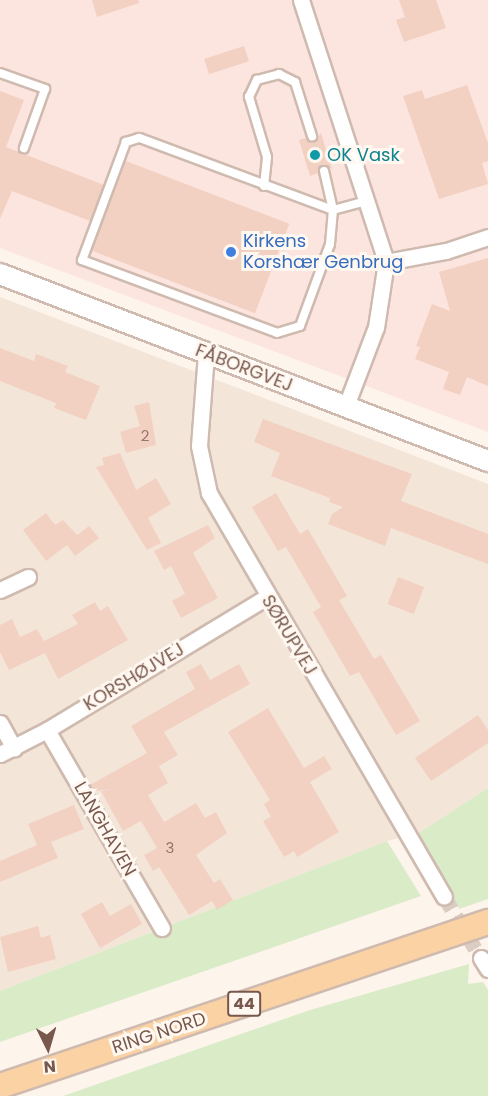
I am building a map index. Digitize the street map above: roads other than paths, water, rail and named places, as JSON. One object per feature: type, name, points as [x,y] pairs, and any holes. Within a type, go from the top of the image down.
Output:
[{"type":"main road","name":"RING NORD","points":[[0,1086],[488,922]]},
{"type":"street","points":[[301,0],[386,261],[376,327],[346,406]]},
{"type":"street","points":[[386,261],[446,251],[488,237]]},
{"type":"street","name":"FÅBORGVEJ","points":[[0,274],[488,461]]},
{"type":"street","name":"SØRUPVEJ","points":[[206,353],[199,446],[209,493],[267,597],[444,896]]},
{"type":"street","points":[[0,590],[28,577]]},
{"type":"street","name":"KORSHØJVEJ","points":[[7,751],[47,730],[267,597]]},
{"type":"street","points":[[0,723],[7,751]]},
{"type":"street","name":"LANGHAVEN","points":[[47,730],[162,928]]},
{"type":"lane","points":[[0,73],[45,89],[24,148]]},
{"type":"lane","points":[[264,186],[267,157],[249,97],[257,80],[279,74],[295,82],[312,136]]},
{"type":"lane","points":[[324,171],[333,210],[330,244],[300,326],[277,333],[82,260],[126,142],[139,138],[333,210],[367,201]]},
{"type":"tunnel","points":[[444,896],[481,958]]},
{"type":"place","name":"OK Vask","points":[[315,155]]},
{"type":"place","name":"Kirkens Korshær Genbrug","points":[[231,252]]}]
